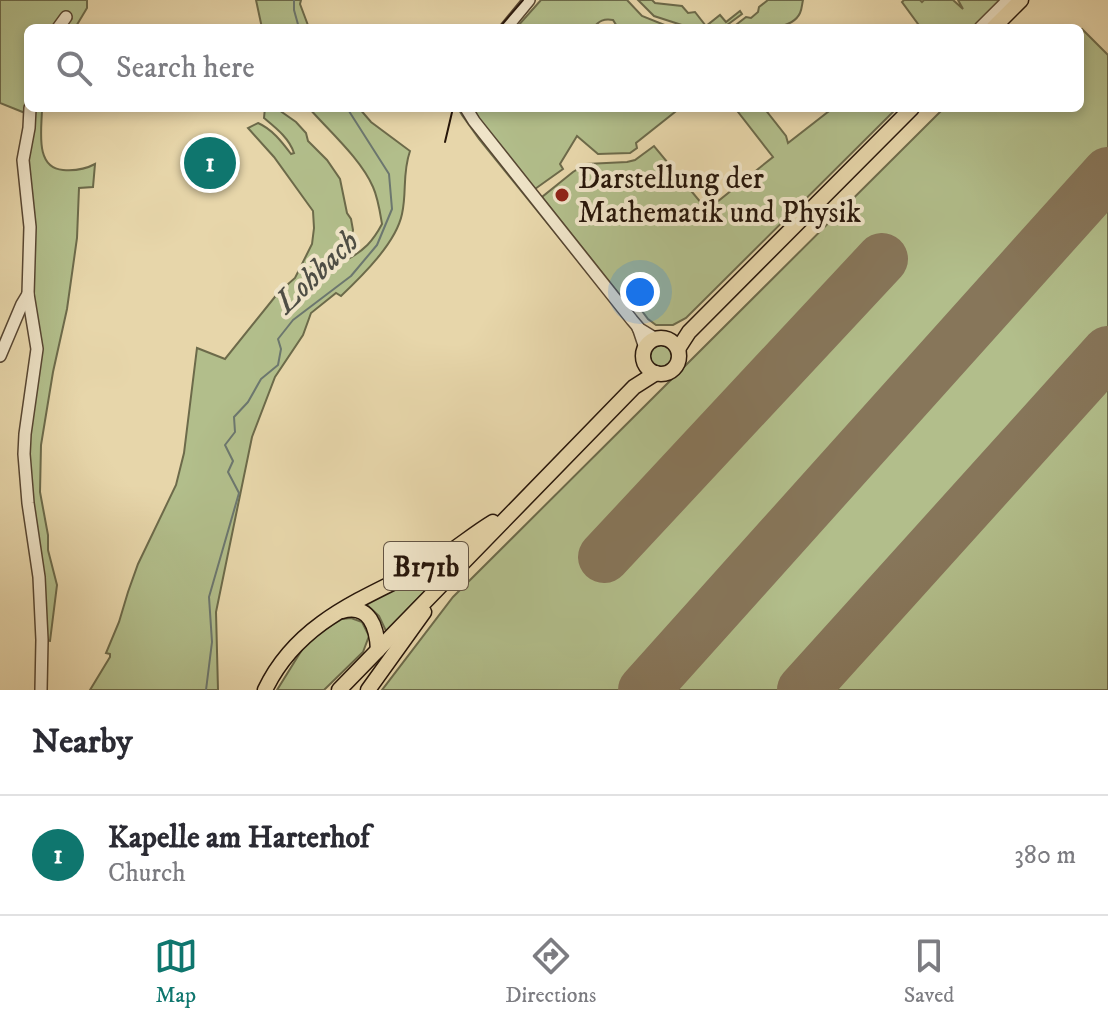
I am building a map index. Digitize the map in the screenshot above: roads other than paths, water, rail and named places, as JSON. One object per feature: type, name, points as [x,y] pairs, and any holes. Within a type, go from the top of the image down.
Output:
[{"type":"main road","points":[[997,24],[1021,0]]},
{"type":"main road","points":[[339,690],[634,387],[658,352],[689,332],[908,112]]},
{"type":"main road","name":"B171b","points":[[265,690],[277,668],[311,630],[358,599],[436,560],[511,513]]},
{"type":"main road","points":[[368,690],[420,620],[434,593]]},
{"type":"main road","name":"B171b","points":[[337,612],[354,609],[367,616],[376,629],[378,650]]},
{"type":"street","points":[[509,24],[529,0]]},
{"type":"street","points":[[984,24],[1008,0]]},
{"type":"street","points":[[61,24],[66,17]]},
{"type":"street","points":[[30,112],[23,160],[30,227],[28,294],[37,349],[24,454],[27,499],[39,577],[41,690]]},
{"type":"street","points":[[468,112],[658,352]]},
{"type":"street","points":[[0,356],[28,294]]},
{"type":"waterway","name":"Lohbach","points":[[294,0],[298,24]]},
{"type":"waterway","name":"Lohbach","points":[[206,690],[212,642],[209,597],[239,493],[228,472],[233,461],[225,445],[235,432],[234,417],[248,402],[261,379],[278,365],[281,349],[278,339],[293,320],[351,276],[377,245],[392,209],[389,174],[350,112]]},
{"type":"tram line","points":[[502,24],[523,0]]},
{"type":"tram line","points":[[445,142],[452,112]]},
{"type":"place","name":"Kapelle am Harterhof","points":[[210,163]]},
{"type":"place","name":"Darstellung der Mathematik und Physik","points":[[562,195]]}]
